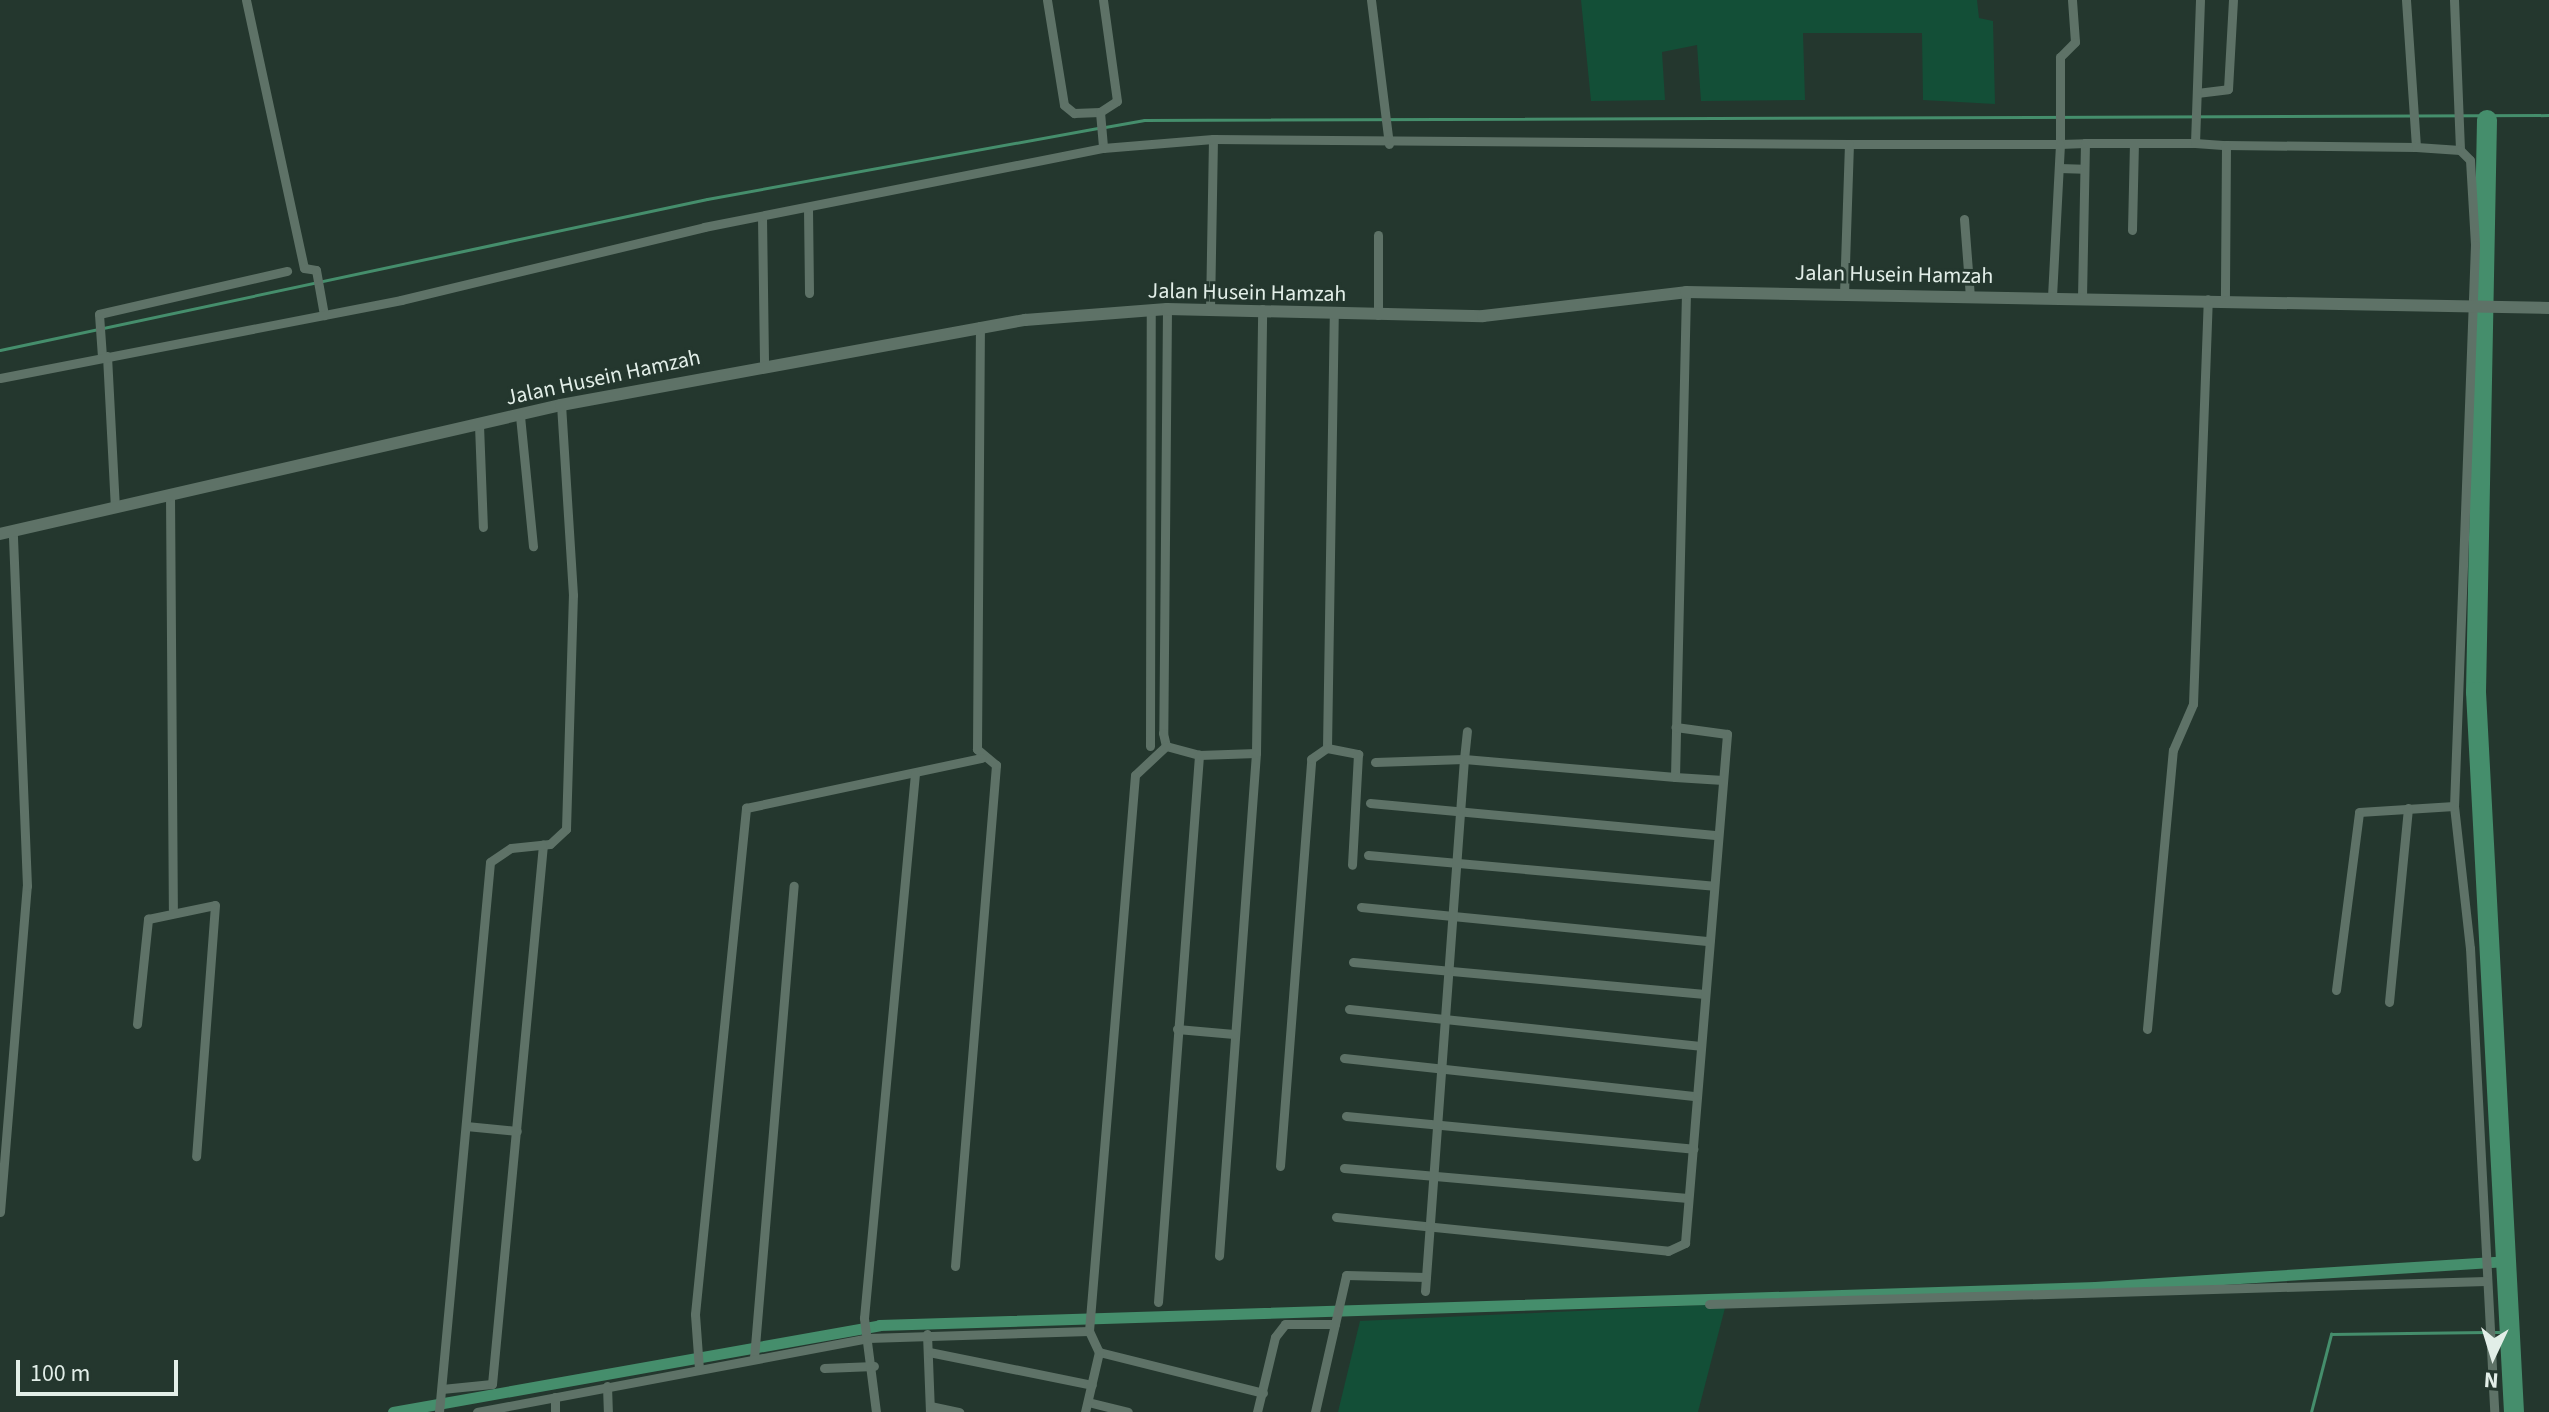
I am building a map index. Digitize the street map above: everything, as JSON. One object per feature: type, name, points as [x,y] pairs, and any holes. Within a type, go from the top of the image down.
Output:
[{"type":"street","points":[[246,0],[304,268],[316,270],[323,310]]},
{"type":"street","points":[[1047,0],[1064,105],[1074,113],[1101,115]]},
{"type":"street","points":[[1103,0],[1119,91],[1101,115],[1103,145]]},
{"type":"street","points":[[1371,0],[1388,140]]},
{"type":"street","points":[[2052,298],[2060,141],[2060,57],[2075,42],[2072,0]]},
{"type":"street","points":[[2195,140],[2200,0]]},
{"type":"street","points":[[2197,93],[2228,89],[2233,0]]},
{"type":"street","points":[[2406,0],[2415,144]]},
{"type":"street","points":[[2454,0],[2459,146],[2470,160],[2475,245],[2454,806],[2470,948],[2494,1412]]},
{"type":"street","points":[[0,378],[1103,145],[1213,139],[1849,144],[2195,140],[2226,145],[2459,146]]},
{"type":"street","points":[[1210,310],[1213,139]]},
{"type":"street","points":[[2082,298],[2085,143]]},
{"type":"street","points":[[2132,230],[2134,143]]},
{"type":"street","points":[[1844,294],[1849,144]]},
{"type":"street","points":[[2225,300],[2226,145]]},
{"type":"street","points":[[2059,168],[2083,169]]},
{"type":"street","points":[[808,209],[809,293]]},
{"type":"street","points":[[762,217],[764,366]]},
{"type":"street","points":[[1964,219],[1970,297]]},
{"type":"street","points":[[1378,235],[1378,315]]},
{"type":"street","points":[[115,508],[103,354],[95,323],[99,314],[287,271]]},
{"type":"street","points":[[1675,777],[1686,292]]},
{"type":"street","name":"Jalan Husein Hamzah","points":[[7,532],[561,405],[980,326],[1151,310],[1262,309],[1334,314],[1483,316],[1686,292],[2471,303],[2549,308]]},
{"type":"street","points":[[2147,1029],[2173,750],[2193,704],[2208,299]]},
{"type":"street","points":[[1166,746],[1162,713],[1167,309]]},
{"type":"street","points":[[1219,1256],[1256,753],[1262,309]]},
{"type":"street","points":[[1150,746],[1151,310]]},
{"type":"street","points":[[1327,748],[1334,314]]},
{"type":"street","points":[[980,326],[982,758]]},
{"type":"street","points":[[439,1412],[490,862],[499,852],[543,844],[566,829],[573,595],[561,405]]},
{"type":"street","points":[[520,416],[533,546]]},
{"type":"street","points":[[479,425],[483,527]]},
{"type":"street","points":[[1151,437],[1166,437]]},
{"type":"street","points":[[170,495],[173,909]]},
{"type":"street","points":[[0,1212],[27,886],[7,532]]},
{"type":"street","points":[[1149,712],[1162,713]]},
{"type":"street","points":[[1336,1217],[1675,1251],[1685,1243],[1723,780],[1724,730],[1675,727]]},
{"type":"street","points":[[1425,1291],[1458,811],[1467,731]]},
{"type":"street","points":[[1166,746],[1199,755],[1256,753]]},
{"type":"street","points":[[1128,1412],[1086,1407],[1099,1352],[1089,1330],[1135,775],[1166,746]]},
{"type":"street","points":[[1280,1166],[1311,759],[1327,748],[1358,754],[1352,865]]},
{"type":"street","points":[[1158,1302],[1199,755]]},
{"type":"street","points":[[699,1368],[692,1349],[743,813],[781,796],[982,758],[996,765],[955,1266]]},
{"type":"street","points":[[1375,762],[1464,759],[1723,780]]},
{"type":"street","points":[[876,1412],[874,1366],[864,1318],[915,773]]},
{"type":"street","points":[[1370,803],[1718,835]]},
{"type":"street","points":[[2336,990],[2359,812],[2454,806]]},
{"type":"street","points":[[2389,1002],[2408,808]]},
{"type":"street","points":[[441,1392],[492,1384],[543,844]]},
{"type":"street","points":[[1368,855],[1714,886]]},
{"type":"street","points":[[754,1358],[794,886]]},
{"type":"street","points":[[137,1024],[148,919],[173,909],[211,902],[217,911],[196,1156]]},
{"type":"street","points":[[1361,907],[1709,941]]},
{"type":"street","points":[[1353,962],[1448,968],[1705,994]]},
{"type":"street","points":[[1349,1009],[1700,1046]]},
{"type":"street","points":[[1177,1029],[1234,1034]]},
{"type":"street","points":[[1344,1058],[1441,1071],[1696,1096]]},
{"type":"street","points":[[1346,1116],[1693,1149]]},
{"type":"street","points":[[466,1126],[517,1131]]},
{"type":"street","points":[[1344,1168],[1433,1172],[1688,1198]]},
{"type":"street","points":[[1709,1304],[2485,1271]]},
{"type":"street","points":[[1315,1412],[1346,1275],[1426,1277]]},
{"type":"street","points":[[1257,1412],[1285,1324],[1336,1321]]},
{"type":"street","points":[[477,1412],[868,1338],[1089,1330]]},
{"type":"street","points":[[927,1334],[930,1409],[959,1412]]},
{"type":"street","points":[[929,1352],[1092,1385]]},
{"type":"street","points":[[1099,1352],[1263,1393]]},
{"type":"street","points":[[824,1368],[874,1366]]},
{"type":"street","points":[[607,1386],[608,1412]]},
{"type":"street","points":[[555,1397],[555,1412]]},
{"type":"green space","points":[[1581,0],[1977,0],[1979,18],[1993,21],[1995,104],[1923,100],[1922,33],[1803,33],[1805,100],[1701,101],[1697,45],[1662,52],[1665,100],[1591,101]]},
{"type":"green space","points":[[1726,1304],[1698,1412],[1338,1412],[1360,1321]]},
{"type":"waterway","points":[[1105,127],[1144,120],[2549,115]]},
{"type":"waterway","points":[[2487,120],[2476,692],[2514,1412]]},
{"type":"waterway","points":[[0,350],[707,199],[1098,128]]},
{"type":"waterway","points":[[393,1412],[879,1325],[2095,1287],[2506,1261]]},
{"type":"waterway","points":[[2311,1412],[2331,1334],[2486,1332]]},
{"type":"waterway","points":[[2493,1332],[2510,1332]]}]
